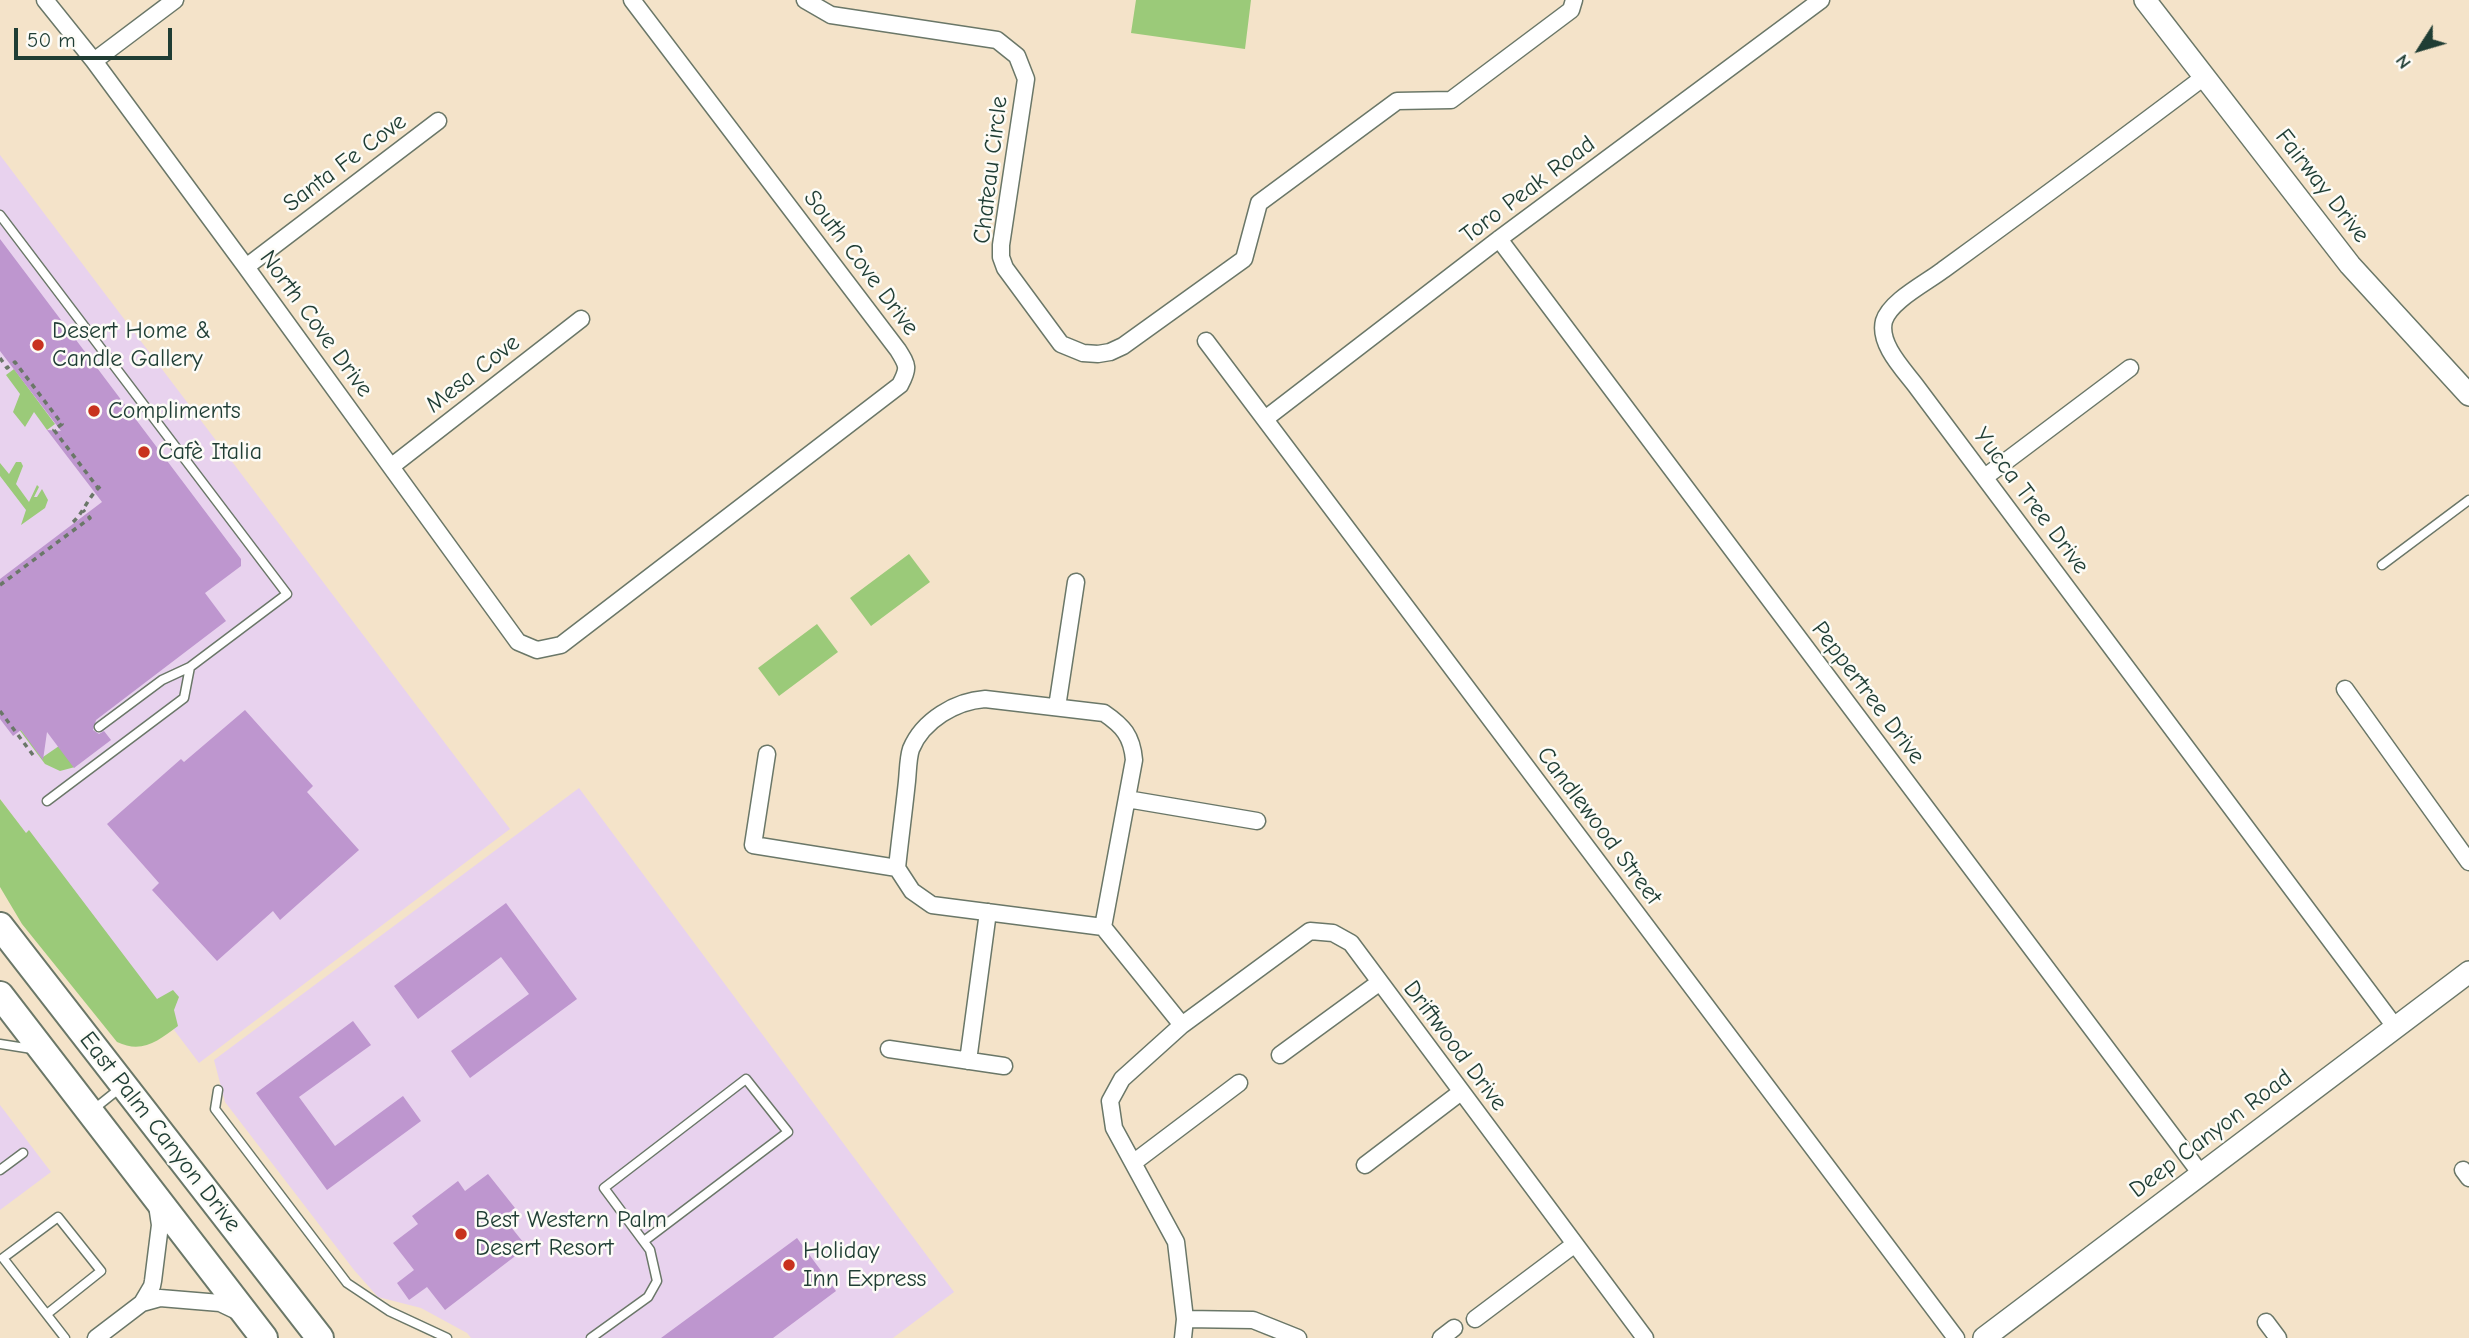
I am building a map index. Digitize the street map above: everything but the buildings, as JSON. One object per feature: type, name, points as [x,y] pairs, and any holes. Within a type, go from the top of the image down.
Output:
[{"type":"main road","name":"East Palm Canyon Drive","points":[[0,926],[320,1338]]},
{"type":"main road","name":"East Palm Canyon Drive","points":[[0,995],[256,1328]]},
{"type":"street","name":"North Cove Drive","points":[[45,0],[94,61],[246,267],[518,642],[537,650],[561,645]]},
{"type":"street","points":[[94,61],[175,0]]},
{"type":"street","name":"South Cove Drive","points":[[561,645],[900,385],[907,365],[632,0]]},
{"type":"street","name":"Chateau Circle","points":[[805,0],[831,15],[998,40],[1017,56],[1026,79],[1001,245],[1002,257],[1006,268],[1061,344],[1083,353],[1098,354],[1123,346],[1244,259],[1259,203],[1398,101],[1451,100],[1572,10],[1574,0]]},
{"type":"street","name":"Toro Peak Road","points":[[1265,419],[1499,239],[1821,0]]},
{"type":"street","name":"Fairway Drive","points":[[2145,0],[2350,265],[2469,395]]},
{"type":"street","name":"Yucca Tree Drive","points":[[2204,77],[1892,306],[1883,323],[1884,336],[1892,353],[2396,1028]]},
{"type":"street","name":"Santa Fe Cove","points":[[246,267],[438,121]]},
{"type":"street","name":"Peppertree Drive","points":[[1499,239],[2201,1174]]},
{"type":"street","name":"Mesa Cove","points":[[392,466],[581,318]]},
{"type":"street","name":"Candlewood Street","points":[[1206,341],[1956,1338]]},
{"type":"street","points":[[1985,477],[2130,368]]},
{"type":"street","points":[[1057,707],[1076,582]]},
{"type":"street","points":[[2345,689],[2469,862]]},
{"type":"street","points":[[1103,927],[1135,760],[1133,745],[1127,733],[1119,723],[1104,713],[985,699],[957,704],[943,713],[924,730],[911,749],[897,868],[912,891],[932,905],[1103,927],[1182,1025]]},
{"type":"street","points":[[767,754],[753,845],[897,868]]},
{"type":"street","points":[[1127,799],[1257,821]]},
{"type":"street","points":[[968,1061],[988,912]]},
{"type":"street","name":"Driftwood Drive","points":[[1133,1163],[1114,1128],[1110,1101],[1122,1079],[1182,1025],[1310,931],[1333,933],[1351,943],[1645,1338]]},
{"type":"street","name":"Deep Canyon Road","points":[[1984,1338],[2469,972]]},
{"type":"street","points":[[1280,1055],[1380,982]]},
{"type":"street","points":[[889,1049],[1004,1066]]},
{"type":"street","points":[[1183,1338],[1185,1319],[1176,1242],[1133,1163],[1239,1083]]},
{"type":"street","points":[[1365,1165],[1461,1092]]},
{"type":"street","points":[[100,1337],[142,1303],[152,1286],[160,1225],[154,1195]]},
{"type":"street","points":[[1475,1319],[1575,1244]]},
{"type":"street","points":[[142,1303],[160,1298],[220,1303],[256,1328]]},
{"type":"street","points":[[1185,1319],[1253,1320],[1298,1338]]},
{"type":"street","points":[[2266,1322],[2278,1338]]},
{"type":"street","points":[[1441,1338],[1454,1328]]},
{"type":"lane","points":[[0,215],[287,594],[190,667],[162,680],[99,727]]},
{"type":"lane","points":[[2382,565],[2469,500]]},
{"type":"lane","points":[[47,801],[184,698],[190,667]]},
{"type":"lane","points":[[0,1044],[43,1051]]},
{"type":"lane","points":[[591,1338],[648,1297],[657,1281],[650,1250],[643,1241],[604,1188],[746,1079],[788,1132],[643,1241]]},
{"type":"lane","points":[[90,1113],[124,1085]]},
{"type":"lane","points":[[218,1090],[215,1109],[346,1283],[389,1311],[447,1338]]},
{"type":"lane","points":[[0,1170],[23,1153]]},
{"type":"lane","points":[[47,1314],[101,1271],[58,1217],[3,1258],[65,1338]]},
{"type":"path","points":[[1,358],[7,368],[15,362],[45,398],[63,423],[54,430],[68,444],[100,487],[91,493],[83,510],[72,522],[79,529]]},
{"type":"path","points":[[0,585],[79,529],[90,518],[83,510]]},
{"type":"path","points":[[0,711],[33,755]]},
{"type":"shaded area","points":[[0,155],[510,829],[199,1063],[0,799]]},
{"type":"shaded area","points":[[579,788],[954,1292],[893,1338],[471,1338],[467,1333],[421,1308],[378,1297],[354,1270],[225,1102],[214,1060]]},
{"type":"shaded area","points":[[0,1105],[51,1172],[0,1210]]},
{"type":"green space","points":[[1136,0],[1251,0],[1245,49],[1131,33]]},
{"type":"green space","points":[[14,369],[55,424],[47,430],[34,412],[25,427],[13,412],[20,394],[6,375]]},
{"type":"green space","points":[[16,462],[21,462],[23,466],[16,484],[29,502],[37,485],[39,487],[34,497],[37,497],[42,489],[48,500],[45,508],[21,525],[26,510],[0,476],[0,463],[9,474]]},
{"type":"green space","points":[[909,554],[930,582],[871,626],[850,598]]},
{"type":"green space","points":[[817,624],[838,652],[779,696],[758,668]]},
{"type":"green space","points":[[0,704],[43,757],[59,746],[75,767],[60,771],[45,764]]},
{"type":"green space","points":[[0,799],[26,833],[29,830],[157,999],[173,990],[179,997],[174,1010],[178,1026],[157,1041],[134,1047],[117,1042],[22,924],[0,887]]},
{"type":"place","name":"Desert Home & Candle Gallery","points":[[38,345]]},
{"type":"place","name":"Compliments","points":[[94,411]]},
{"type":"place","name":"Cafè Italia","points":[[144,452]]},
{"type":"place","name":"Best Western Palm Desert Resort","points":[[461,1234]]},
{"type":"place","name":"Holiday Inn Express","points":[[789,1265]]}]
